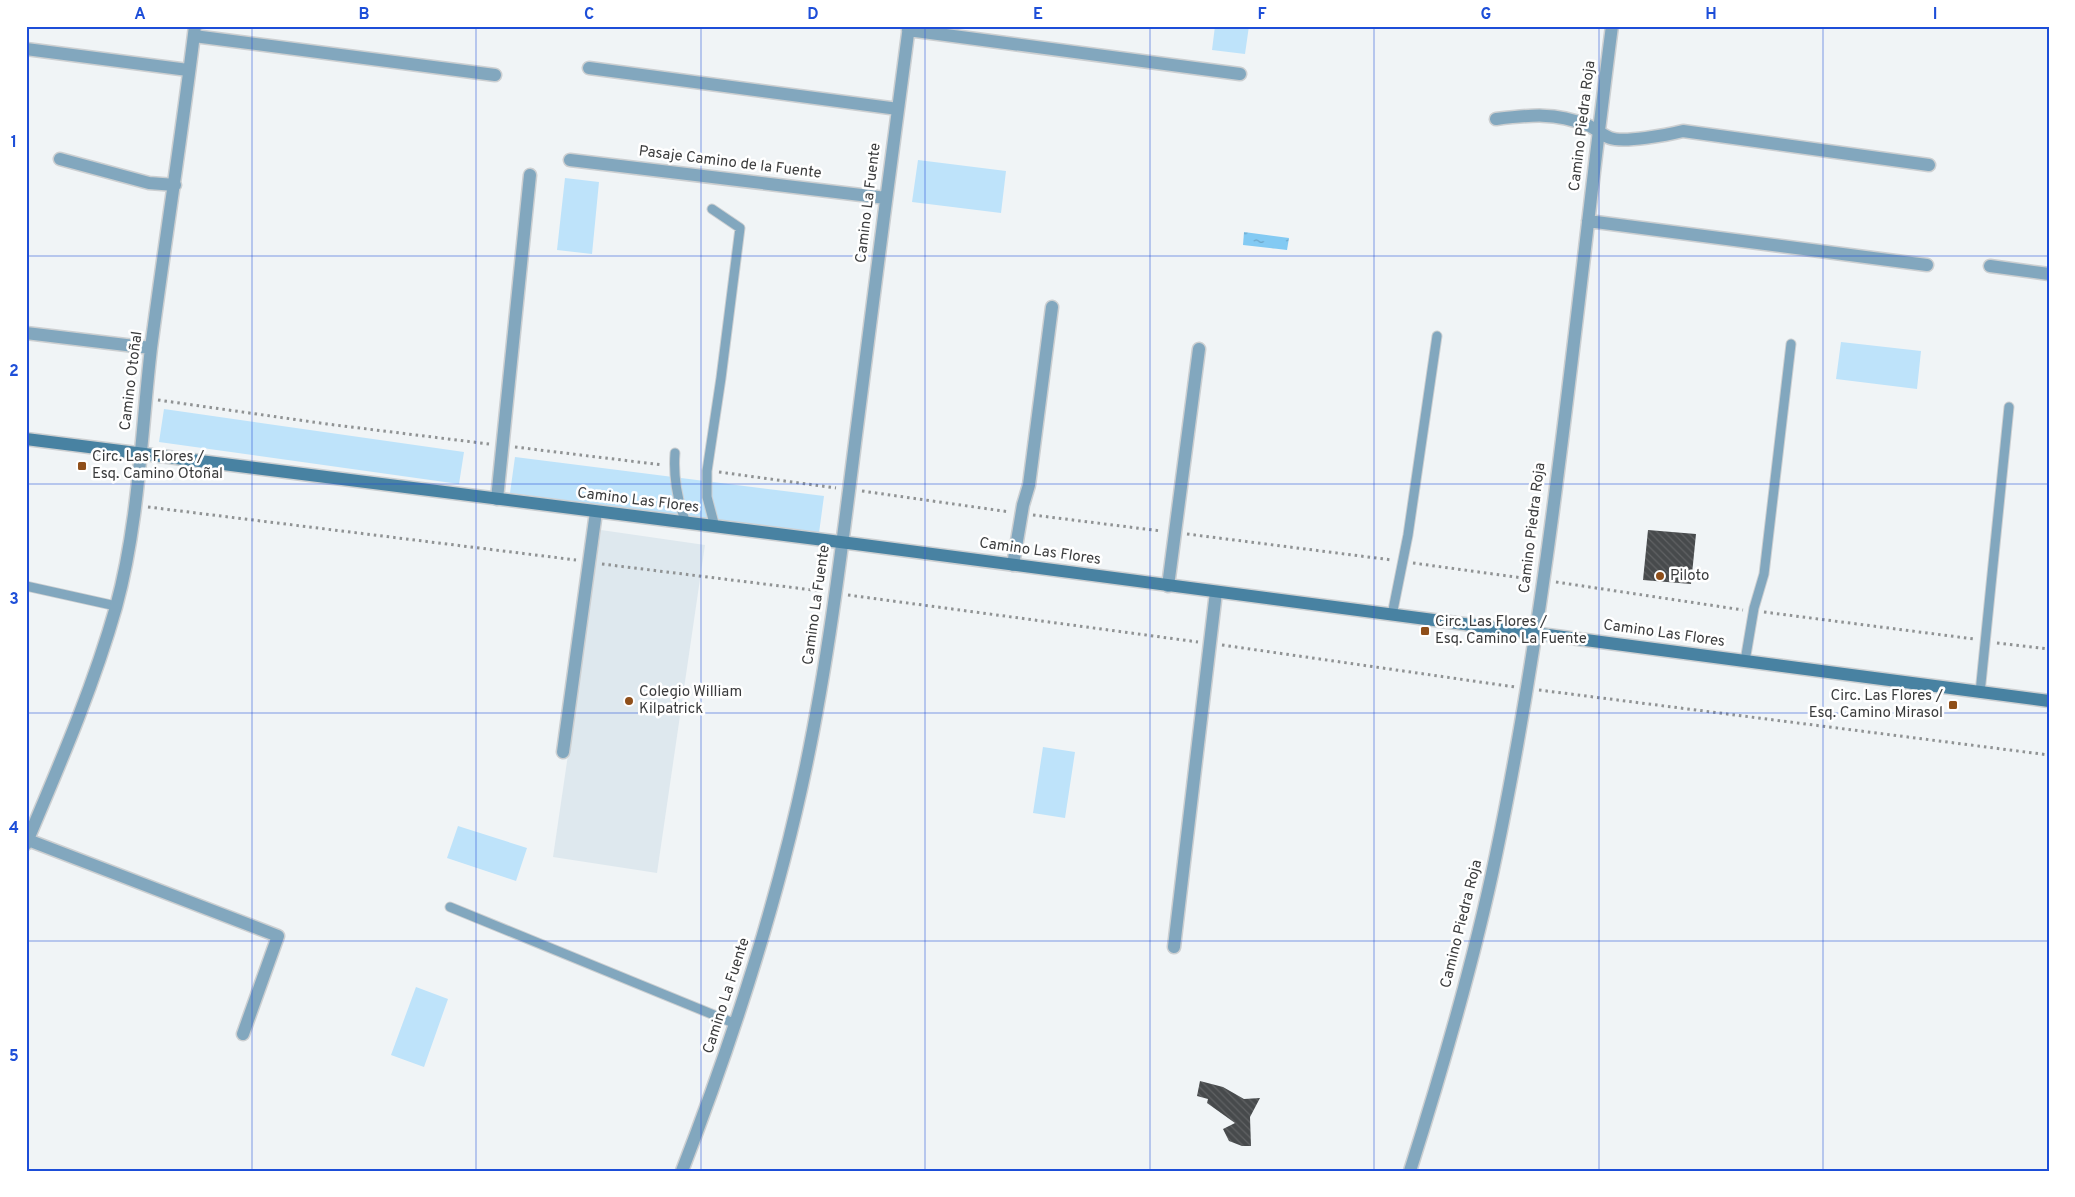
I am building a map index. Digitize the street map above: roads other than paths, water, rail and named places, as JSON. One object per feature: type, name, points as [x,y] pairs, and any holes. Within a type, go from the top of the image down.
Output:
[{"type":"street","name":"Camino Piedra Roja","points":[[1410,1171],[1447,1051],[1476,941],[1501,829],[1527,688],[1543,580],[1612,26]]},
{"type":"street","points":[[909,28],[1240,74]]},
{"type":"street","name":"Camino La Fuente","points":[[682,1171],[736,1024],[769,916],[791,833],[819,701],[837,593],[909,28]]},
{"type":"street","points":[[195,31],[496,75]]},
{"type":"street","name":"Camino Otoñal","points":[[27,842],[85,701],[116,606],[125,568],[136,506],[152,348],[175,185],[188,70],[195,31]]},
{"type":"street","points":[[26,50],[188,70]]},
{"type":"street","points":[[589,68],[898,109]]},
{"type":"street","points":[[1496,119],[1554,115],[1598,130],[1610,138],[1653,137],[1683,131],[1929,165]]},
{"type":"street","points":[[60,160],[149,183],[175,185]]},
{"type":"street","name":"Pasaje Camino de la Fuente","points":[[570,160],[886,198]]},
{"type":"street","points":[[497,499],[530,175]]},
{"type":"street","points":[[1588,221],[1927,265]]},
{"type":"street","points":[[1990,266],[2049,274]]},
{"type":"street","points":[[1013,565],[1029,485],[1052,307]]},
{"type":"street","points":[[26,333],[152,348]]},
{"type":"street","points":[[1168,586],[1199,349]]},
{"type":"street","name":"Camino Las Flores","points":[[26,439],[842,542],[2049,701]]},
{"type":"street","points":[[563,752],[596,512]]},
{"type":"street","points":[[1174,947],[1216,592]]},
{"type":"street","points":[[27,842],[278,936],[242,1034]]},
{"type":"lane","points":[[712,209],[740,228],[722,378],[707,471],[707,497],[715,527]]},
{"type":"lane","points":[[1392,615],[1410,516],[1437,336]]},
{"type":"lane","points":[[1745,661],[1754,611],[1764,574],[1791,344]]},
{"type":"lane","points":[[1980,692],[2009,407]]},
{"type":"lane","points":[[676,453],[675,486],[679,505],[686,523]]},
{"type":"lane","points":[[26,586],[116,606]]},
{"type":"lane","points":[[450,907],[736,1024]]},
{"type":"water","points":[[1244,232],[1289,238],[1287,250],[1243,245]]},
{"type":"place","name":"Circ. Las Flores / Esq. Camino Otoñal","points":[[82,466]]},
{"type":"place","name":"Piloto","points":[[1660,576]]},
{"type":"place","name":"Circ. Las Flores / Esq. Camino La Fuente","points":[[1425,631]]},
{"type":"place","name":"Colegio William Kilpatrick","points":[[629,701]]},
{"type":"place","name":"Circ. Las Flores / Esq. Camino Mirasol","points":[[1953,705]]}]
